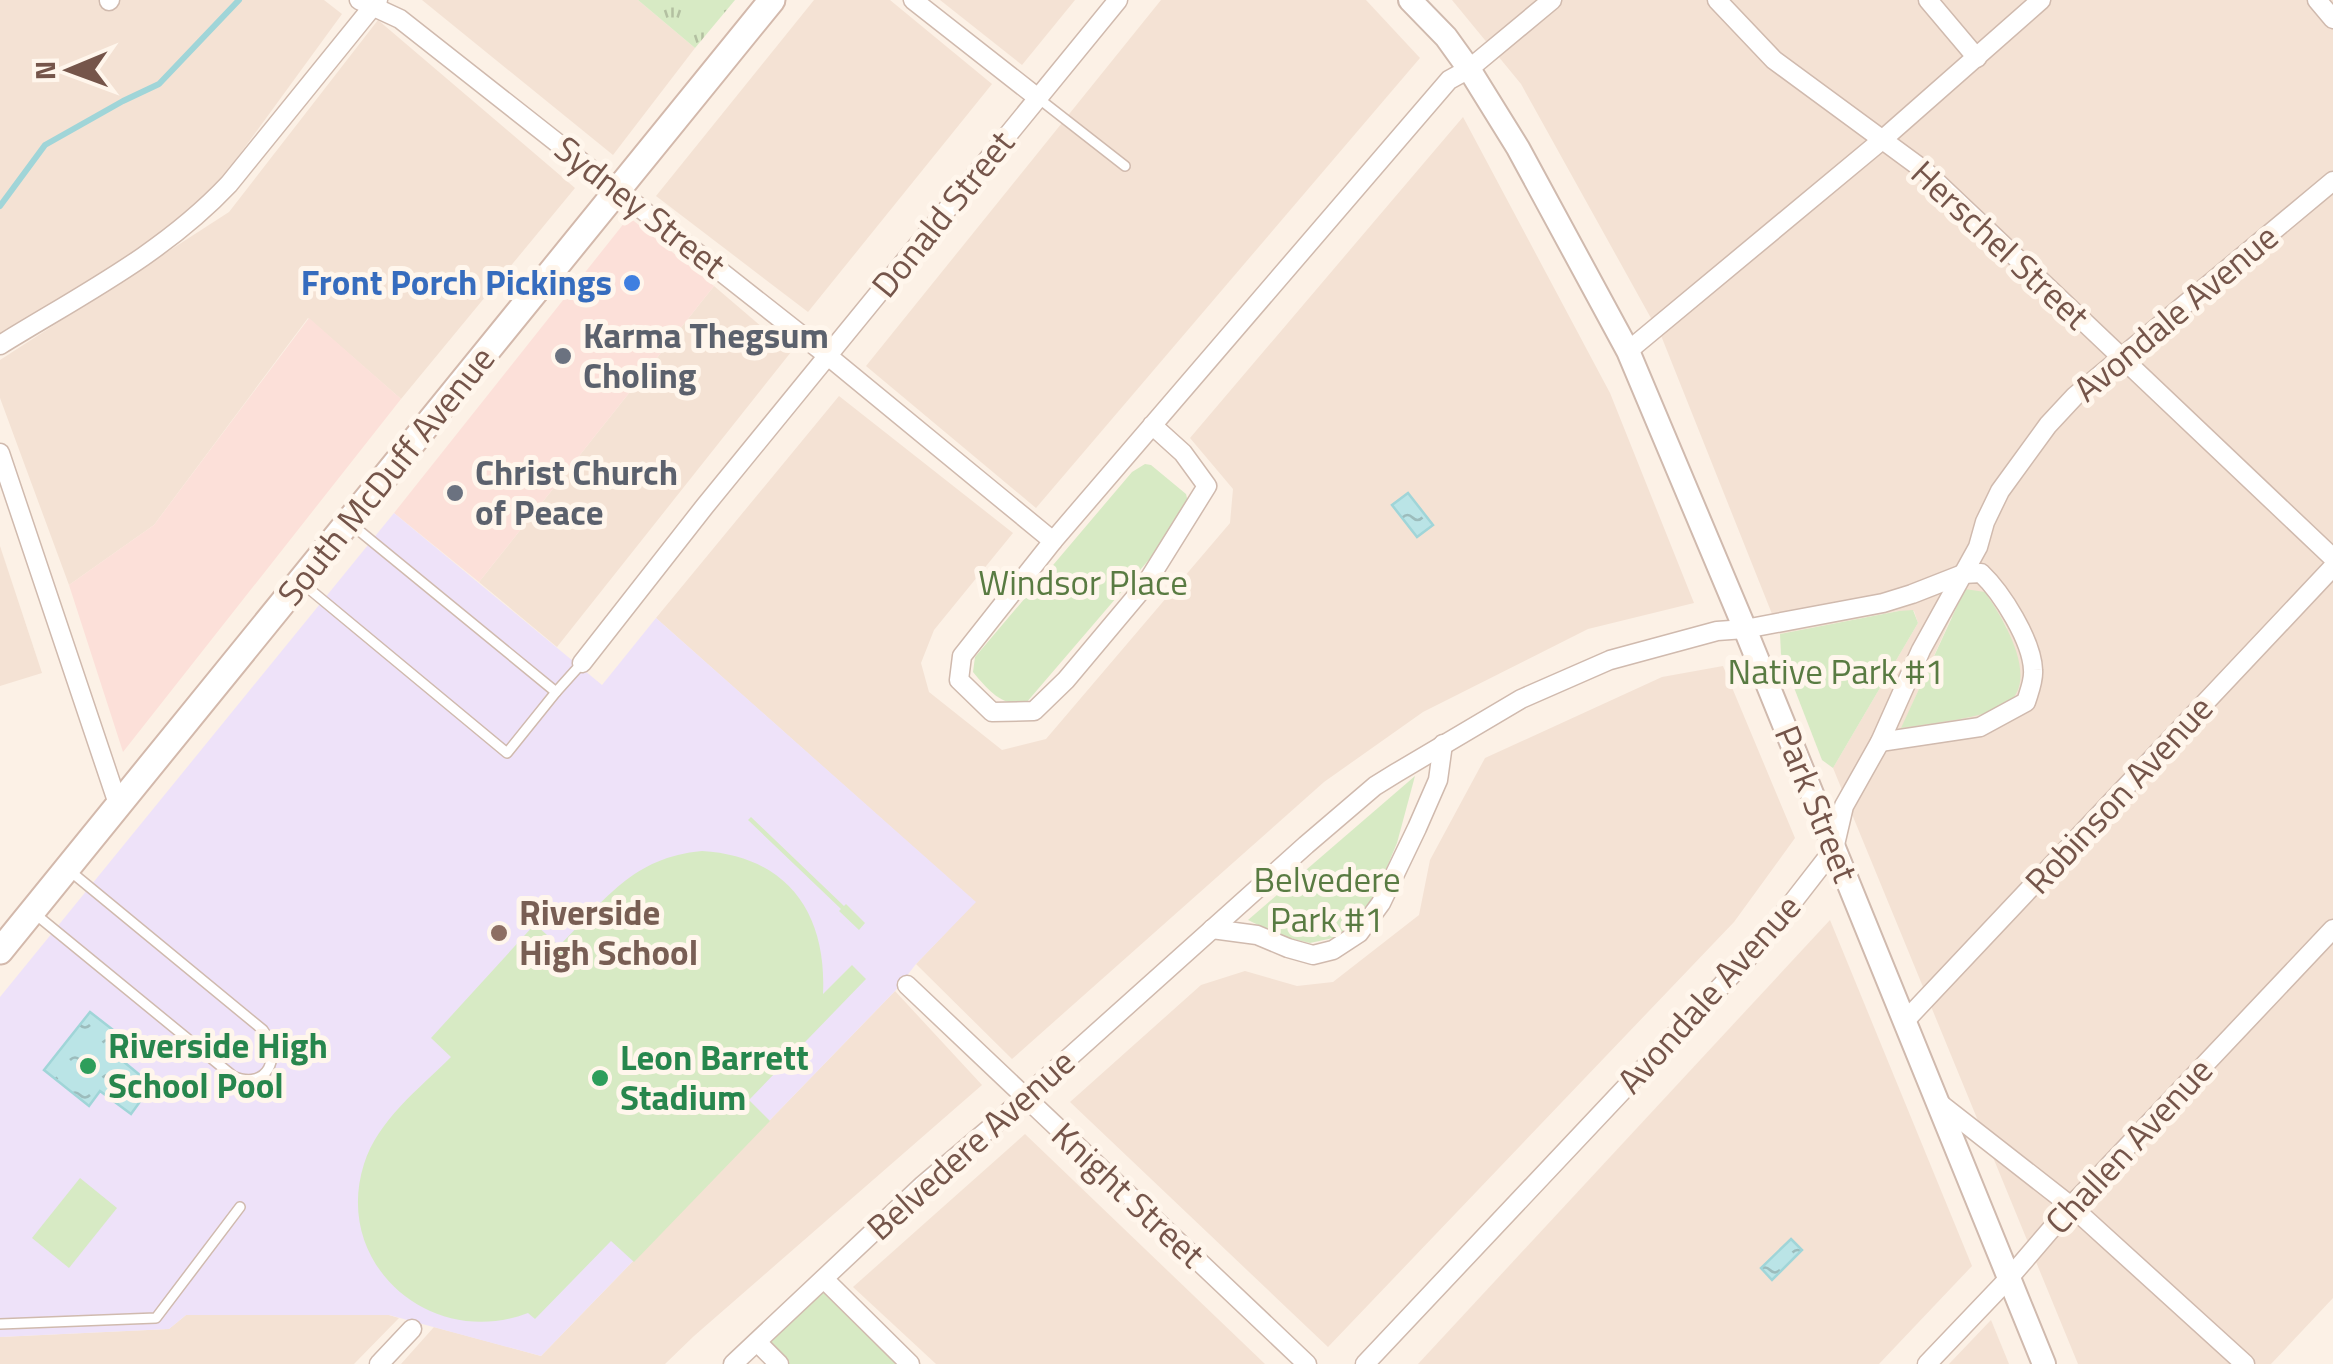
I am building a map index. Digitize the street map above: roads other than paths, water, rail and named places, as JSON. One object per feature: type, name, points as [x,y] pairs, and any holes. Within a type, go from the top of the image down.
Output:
[{"type":"main road","name":"South McDuff Avenue","points":[[0,950],[772,0]]},
{"type":"street","points":[[913,0],[1038,98]]},
{"type":"street","name":"Donald Street","points":[[582,663],[705,506],[1118,0]]},
{"type":"street","name":"Park Street","points":[[1410,0],[1446,37],[1469,69],[1518,148],[1628,350],[2044,1364]]},
{"type":"street","points":[[1152,425],[1184,453],[1207,486],[1144,587],[1066,680],[1034,712],[992,712],[959,680],[962,656],[1152,425],[1449,80],[1469,69],[1552,0]]},
{"type":"street","name":"Herschel Street","points":[[1717,0],[1774,60],[1924,171],[2333,558]]},
{"type":"street","points":[[1928,0],[1977,58]]},
{"type":"street","points":[[1628,350],[1882,140],[2041,0]]},
{"type":"street","points":[[2317,0],[2333,20]]},
{"type":"street","name":"Sydney Street","points":[[370,2],[400,19],[619,190],[1054,541]]},
{"type":"street","points":[[0,345],[156,250],[205,210],[230,184],[370,2]]},
{"type":"street","name":"Avondale Avenue","points":[[1365,1364],[1757,948],[1834,849],[1844,806],[1880,742],[1921,650],[1978,547],[2000,491],[2048,425],[2075,396],[2333,182]]},
{"type":"street","points":[[0,453],[118,804]]},
{"type":"street","name":"Robinson Avenue","points":[[1904,1022],[2333,568]]},
{"type":"street","points":[[1880,742],[1980,727],[2026,702],[2034,674],[2030,650],[1996,587],[1981,573],[1963,574]]},
{"type":"street","name":"Belvedere Avenue","points":[[734,1364],[922,1185],[1375,786],[1521,699],[1610,660],[1717,631],[1883,603],[1963,574]]},
{"type":"street","points":[[1212,929],[1257,934],[1313,955],[1333,950],[1360,934],[1381,904],[1438,780],[1443,744]]},
{"type":"street","name":"Challen Avenue","points":[[1927,1364],[2333,930]]},
{"type":"street","name":"Knight Street","points":[[907,985],[1307,1364]]},
{"type":"street","points":[[1937,1102],[2071,1206],[2245,1364]]},
{"type":"street","points":[[824,1279],[910,1364]]},
{"type":"street","points":[[379,1364],[412,1329]]},
{"type":"street","points":[[756,1342],[779,1364]]},
{"type":"lane","points":[[1038,98],[1125,166]]},
{"type":"lane","points":[[349,522],[556,692]]},
{"type":"lane","points":[[300,582],[507,753],[582,663]]},
{"type":"lane","points":[[32,911],[233,1076],[249,1080],[269,1068],[272,1046],[263,1030],[68,868]]},
{"type":"lane","points":[[0,1324],[156,1318],[240,1207]]},
{"type":"water","points":[[1408,493],[1433,525],[1417,537],[1392,505]]},
{"type":"water","name":"Riverside High School Pool","points":[[90,1012],[135,1047],[124,1062],[152,1085],[131,1114],[100,1091],[89,1106],[44,1070]]},
{"type":"water","points":[[1791,1239],[1802,1250],[1772,1280],[1761,1268]]},
{"type":"waterway","points":[[0,206],[45,145],[159,84],[239,0]]},
{"type":"place","name":"Front Porch Pickings","points":[[632,283]]},
{"type":"place","name":"Karma Thegsum Choling","points":[[563,356]]},
{"type":"place","name":"Christ Church of Peace","points":[[455,493]]},
{"type":"place","name":"Riverside High School","points":[[499,933]]},
{"type":"place","name":"Riverside High School Pool","points":[[88,1066]]},
{"type":"place","name":"Leon Barrett Stadium","points":[[600,1078]]},
{"type":"park label","name":"Windsor Place","points":[[1083,583]]},
{"type":"park label","name":"Native Park #1","points":[[1836,672]]},
{"type":"park label","name":"Belvedere Park #1","points":[[1327,900]]}]
